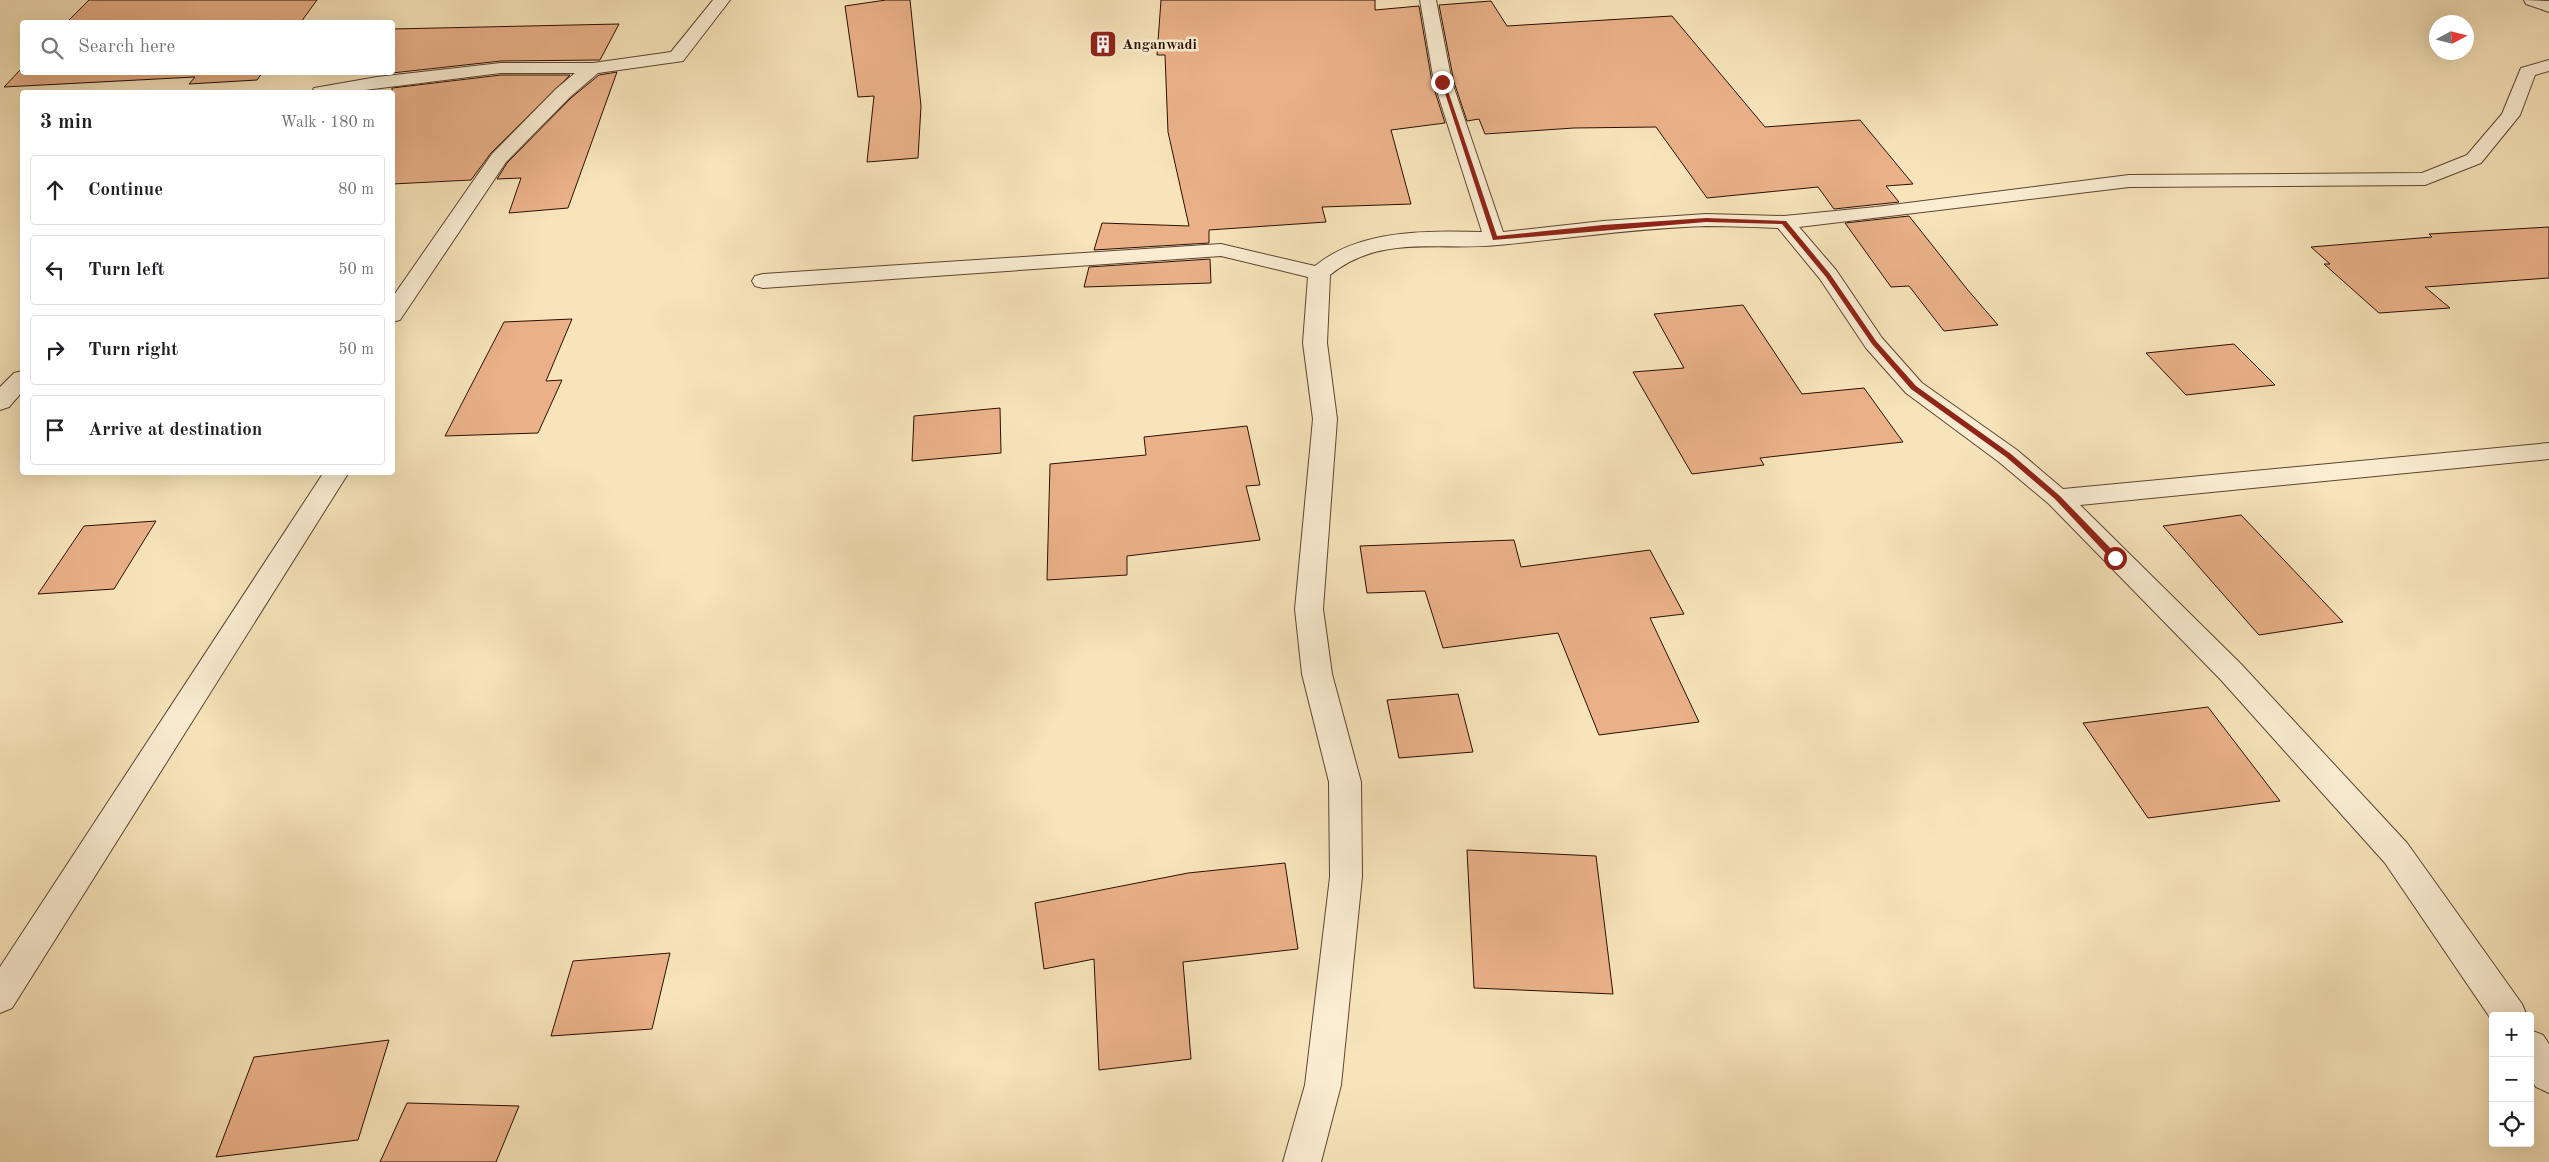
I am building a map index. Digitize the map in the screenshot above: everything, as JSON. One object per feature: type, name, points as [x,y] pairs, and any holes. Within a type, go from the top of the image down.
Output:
[{"type":"street","points":[[332,90],[377,82],[500,68],[593,68],[677,57],[722,0]]},
{"type":"street","points":[[1428,0],[1442,82],[1495,239]]},
{"type":"street","points":[[2532,0],[2549,7]]},
{"type":"street","points":[[1302,1162],[1323,1085],[1346,877],[1345,782],[1317,674],[1309,609],[1325,419],[1315,343],[1319,273],[1343,255],[1369,247],[1436,238],[1495,239],[1603,227],[1706,220],[1784,222],[1876,213],[2129,181],[2425,179],[2474,159],[2511,115],[2527,72],[2549,65]]},
{"type":"street","points":[[395,311],[499,158],[563,93],[593,68]]},
{"type":"street","points":[[1784,222],[1828,276],[1874,343],[1914,388],[2008,456],[2058,498],[2231,672],[2396,853],[2506,1012]]},
{"type":"street","points":[[763,281],[1221,250],[1319,273]]},
{"type":"street","points":[[0,402],[20,380]]},
{"type":"street","points":[[2058,498],[2549,451]]},
{"type":"street","points":[[0,997],[335,475]]},
{"type":"street","points":[[2534,1053],[2549,1075]]},
{"type":"building","points":[[89,0],[317,0],[302,20],[69,20]]},
{"type":"building","points":[[886,0],[910,0],[921,106],[918,158],[867,162],[874,96],[858,97],[845,6]]},
{"type":"building","points":[[1161,0],[1375,0],[1375,10],[1419,6],[1432,82],[1445,123],[1391,130],[1411,204],[1322,207],[1326,222],[1209,230],[1209,243],[1094,250],[1102,223],[1189,226],[1168,132],[1165,55],[1157,55]]},
{"type":"building","points":[[1491,1],[1507,26],[1672,16],[1765,127],[1860,120],[1913,184],[1886,186],[1899,202],[1834,209],[1818,187],[1707,198],[1656,127],[1574,128],[1485,134],[1479,119],[1467,121],[1454,82],[1439,5]]},
{"type":"building","points":[[619,24],[600,60],[501,61],[395,73],[395,29]]},
{"type":"building","points":[[20,70],[20,75],[261,75],[257,80],[189,84],[195,77],[4,87]]},
{"type":"building","points":[[617,72],[568,208],[509,213],[521,178],[497,179],[507,163],[571,98],[599,75]]},
{"type":"building","points":[[501,75],[570,75],[491,153],[471,180],[395,184],[395,90],[392,90],[392,88]]},
{"type":"building","points":[[1909,216],[1998,325],[1944,331],[1909,286],[1891,287],[1845,223]]},
{"type":"building","points":[[2549,227],[2549,278],[2425,287],[2450,308],[2379,313],[2324,264],[2330,264],[2311,247],[2432,237],[2429,234]]},
{"type":"building","points":[[1210,259],[1211,283],[1084,287],[1089,267]]},
{"type":"building","points":[[1743,305],[1802,394],[1864,388],[1903,442],[1760,458],[1764,465],[1692,474],[1633,372],[1684,368],[1654,314]]},
{"type":"building","points":[[572,319],[546,381],[562,380],[538,433],[445,436],[504,322]]},
{"type":"building","points":[[2234,344],[2275,385],[2186,395],[2146,353]]},
{"type":"building","points":[[1000,408],[1001,453],[912,461],[914,416]]},
{"type":"building","points":[[1247,426],[1260,485],[1246,486],[1260,540],[1127,556],[1127,575],[1047,580],[1050,464],[1146,455],[1144,437]]},
{"type":"building","points":[[2241,515],[2343,622],[2259,635],[2163,526]]},
{"type":"building","points":[[156,521],[114,589],[38,594],[84,526]]},
{"type":"building","points":[[1514,540],[1521,567],[1650,550],[1684,614],[1650,618],[1699,722],[1599,735],[1558,633],[1443,648],[1425,591],[1367,593],[1360,546]]},
{"type":"building","points":[[1458,694],[1473,752],[1399,758],[1387,700]]},
{"type":"building","points":[[2208,707],[2280,801],[2148,818],[2083,723]]},
{"type":"building","points":[[1467,850],[1596,856],[1613,994],[1474,988]]},
{"type":"building","points":[[1285,863],[1298,949],[1183,962],[1191,1059],[1099,1070],[1094,959],[1044,969],[1035,903],[1188,873]]},
{"type":"building","points":[[670,953],[652,1029],[551,1036],[573,961]]},
{"type":"building","points":[[389,1040],[358,1140],[216,1157],[254,1057]]},
{"type":"building","points":[[407,1103],[519,1106],[496,1162],[380,1162]]},
{"type":"place","name":"Anganwadi","points":[[1103,44]]},
{"type":"route","points":[[1442,82],[1495,239],[1603,227],[1706,220],[1784,222],[1828,276],[1874,343],[1914,388],[2008,456],[2058,498],[2115,558]]}]
